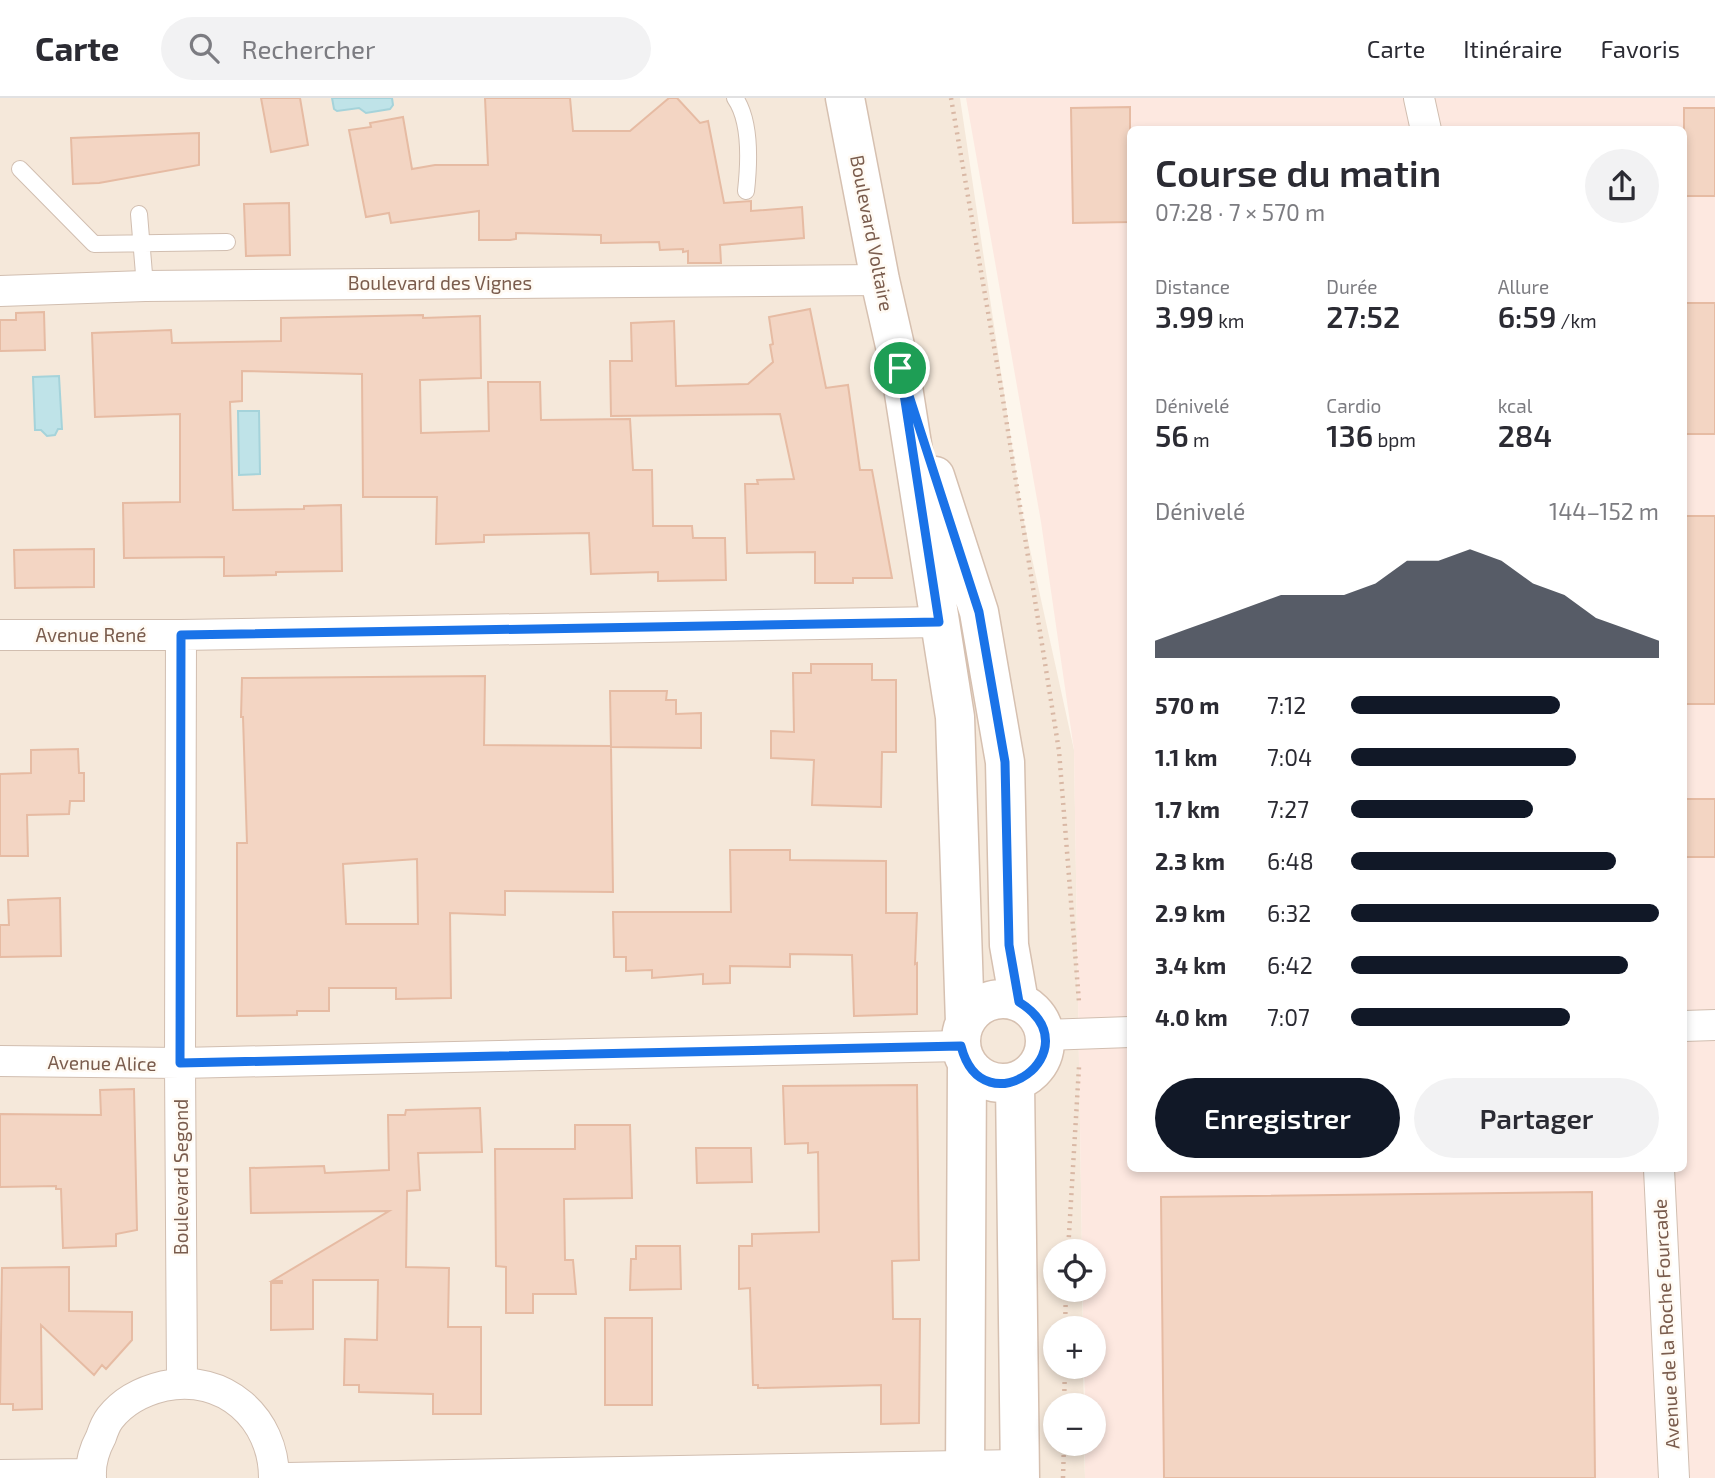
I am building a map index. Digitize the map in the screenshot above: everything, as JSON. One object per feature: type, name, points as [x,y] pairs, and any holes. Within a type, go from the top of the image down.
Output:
[{"type":"main road","name":"Boulevard Voltaire","points":[[845,98],[900,368]]},
{"type":"main road","points":[[900,368],[979,612],[1005,762],[1009,945],[1019,1002]]},
{"type":"main road","points":[[900,368],[954,717],[964,1044],[965,1471]]},
{"type":"main road","points":[[1007,999],[1032,1010],[1041,1021],[1063,1034],[1045,1047],[1035,1069],[1015,1082],[1002,1084],[988,1081],[976,1074],[964,1044],[972,1012],[982,1004],[1007,999]]},
{"type":"main road","points":[[1015,1082],[1020,1471]]},
{"type":"street","points":[[1419,98],[1425,126]]},
{"type":"street","name":"Boulevard des Vignes","points":[[0,291],[145,286],[880,280]]},
{"type":"street","name":"Avenue René","points":[[0,635],[181,635],[939,622]]},
{"type":"street","name":"Boulevard Segond","points":[[181,635],[182,1382]]},
{"type":"street","points":[[1687,1026],[1715,1025]]},
{"type":"street","points":[[1063,1034],[1127,1032]]},
{"type":"street","name":"Avenue Alice","points":[[0,1061],[180,1063],[964,1044]]},
{"type":"street","name":"Avenue de la Roche Fourcade","points":[[1659,1172],[1674,1478]]},
{"type":"street","points":[[0,1475],[91,1476],[93,1452],[109,1418],[141,1391],[182,1382],[215,1387],[245,1406],[264,1431],[274,1462],[274,1478]]},
{"type":"street","points":[[288,1478],[1020,1471]]},
{"type":"lane","points":[[735,98],[741,107],[749,161],[746,191]]},
{"type":"lane","points":[[20,169],[94,244],[227,242]]},
{"type":"lane","points":[[139,214],[145,286]]},
{"type":"path","points":[[951,98],[1004,401],[1059,751],[1068,1239]]},
{"type":"path","points":[[1063,1478],[1064,1456]]},
{"type":"shaded area","points":[[0,98],[960,98],[1022,513],[1074,750],[1082,1239],[1043,1239],[1043,1302],[1082,1302],[1083,1316],[1043,1316],[1043,1379],[1083,1379],[1084,1393],[1043,1393],[1043,1456],[1084,1456],[1085,1478],[0,1478]]},
{"type":"shaded area","points":[[966,98],[1715,98],[1715,1478],[1085,1478],[1085,1456],[1106,1456],[1106,1393],[1085,1393],[1084,1379],[1106,1379],[1106,1316],[1083,1316],[1083,1302],[1106,1302],[1106,1239],[1082,1239],[1074,750],[1041,522]]},
{"type":"water","points":[[332,98],[392,98],[393,105],[390,109],[366,113],[359,108],[337,111]]},
{"type":"water","points":[[59,376],[62,429],[58,429],[55,435],[47,436],[41,430],[35,430],[33,377]]},
{"type":"water","points":[[238,411],[259,411],[260,474],[239,475]]},
{"type":"building","points":[[261,98],[300,98],[308,145],[271,152]]},
{"type":"building","points":[[485,98],[570,98],[573,131],[630,131],[669,98],[677,98],[700,123],[708,121],[724,203],[751,201],[751,211],[802,207],[804,238],[720,245],[721,263],[688,263],[688,251],[683,252],[683,249],[660,250],[659,242],[601,243],[601,235],[516,233],[516,239],[479,240],[479,211],[391,223],[389,213],[366,217],[349,130],[371,127],[370,123],[403,117],[412,169],[435,165],[488,165]]},
{"type":"building","points":[[1130,107],[1130,126],[1127,126],[1127,222],[1073,223],[1071,108]]},
{"type":"building","points":[[1684,108],[1715,108],[1715,196],[1687,196],[1687,126],[1684,126]]},
{"type":"building","points":[[199,133],[199,165],[99,183],[73,184],[71,138]]},
{"type":"building","points":[[289,203],[290,255],[246,256],[244,204]]},
{"type":"building","points":[[1687,303],[1715,303],[1715,434],[1687,434]]},
{"type":"building","points":[[810,309],[826,388],[848,385],[860,470],[872,470],[892,578],[853,578],[853,583],[815,583],[815,552],[747,553],[745,484],[758,484],[757,480],[794,479],[780,414],[611,416],[610,361],[632,361],[631,323],[674,321],[676,386],[748,384],[773,362],[769,317]]},
{"type":"building","points":[[44,312],[45,350],[0,351],[0,320],[16,320],[16,313]]},
{"type":"building","points":[[423,315],[423,318],[480,316],[481,378],[420,380],[421,433],[489,431],[488,382],[540,382],[541,420],[630,419],[633,470],[652,470],[653,526],[692,526],[693,538],[725,538],[726,580],[658,581],[658,572],[591,574],[589,533],[484,535],[484,542],[436,544],[437,497],[363,497],[362,374],[242,371],[242,401],[230,402],[233,510],[304,509],[304,506],[341,505],[342,571],[224,576],[224,557],[124,558],[123,503],[180,502],[180,414],[95,417],[92,333],[171,330],[172,343],[281,341],[281,318]]},
{"type":"building","points":[[1687,516],[1715,516],[1715,704],[1687,704]]},
{"type":"building","points":[[94,549],[94,587],[15,588],[14,550]]},
{"type":"building","points":[[811,664],[872,664],[872,680],[896,680],[896,752],[882,752],[881,807],[812,805],[814,760],[771,758],[771,731],[794,732],[793,673],[811,673]]},
{"type":"building","points":[[485,676],[484,745],[611,746],[613,892],[505,891],[505,915],[450,913],[451,998],[396,999],[396,988],[329,988],[329,1011],[297,1011],[297,1015],[237,1016],[237,843],[247,843],[241,717],[242,678]],"holes":[[[417,859],[418,924],[346,924],[343,864]]]},
{"type":"building","points":[[610,691],[667,691],[666,700],[676,700],[676,714],[701,713],[701,748],[611,747]]},
{"type":"building","points":[[78,749],[79,773],[84,773],[84,801],[70,801],[69,814],[27,815],[28,856],[0,856],[0,774],[31,773],[31,750]]},
{"type":"building","points":[[1687,799],[1715,799],[1715,857],[1687,857]]},
{"type":"building","points":[[730,850],[790,850],[790,860],[886,861],[886,913],[917,913],[917,1014],[854,1016],[852,955],[790,954],[790,967],[730,966],[730,983],[703,984],[703,974],[652,978],[652,970],[626,971],[626,957],[614,957],[613,912],[731,912]]},
{"type":"building","points":[[60,898],[61,956],[0,957],[0,925],[9,925],[8,900]]},
{"type":"building","points":[[917,1085],[919,1260],[892,1261],[893,1319],[920,1319],[919,1423],[881,1424],[881,1385],[758,1388],[758,1385],[753,1385],[750,1288],[739,1289],[739,1246],[752,1246],[752,1234],[819,1232],[818,1152],[808,1153],[808,1143],[785,1144],[783,1086]]},
{"type":"building","points":[[134,1089],[137,1230],[116,1234],[116,1246],[63,1248],[61,1189],[56,1189],[56,1186],[0,1187],[0,1114],[101,1115],[100,1090]]},
{"type":"building","points":[[480,1108],[482,1152],[418,1153],[420,1190],[407,1191],[406,1267],[449,1268],[448,1327],[481,1327],[481,1414],[433,1414],[433,1394],[359,1392],[359,1385],[344,1385],[345,1339],[377,1340],[378,1280],[313,1280],[313,1329],[271,1330],[271,1283],[282,1283],[272,1281],[389,1211],[251,1213],[250,1168],[324,1166],[325,1173],[389,1170],[388,1115],[405,1115],[406,1110]]},
{"type":"building","points":[[575,1125],[630,1125],[632,1198],[564,1199],[565,1260],[573,1260],[576,1294],[533,1294],[533,1313],[506,1313],[506,1267],[496,1266],[495,1149],[575,1149]]},
{"type":"building","points":[[696,1148],[751,1148],[752,1182],[697,1183]]},
{"type":"building","points":[[1592,1192],[1595,1478],[1164,1478],[1161,1197]]},
{"type":"building","points":[[636,1246],[680,1246],[681,1289],[630,1290],[631,1259],[636,1259]]},
{"type":"building","points":[[69,1267],[69,1311],[132,1312],[132,1340],[106,1369],[102,1365],[94,1375],[41,1325],[42,1409],[13,1410],[13,1404],[0,1404],[2,1268]]},
{"type":"building","points":[[605,1318],[652,1318],[652,1405],[605,1405]]},
{"type":"route","points":[[900,368],[979,612],[1005,762],[1009,945],[1019,1002],[1032,1010],[1041,1021],[1045,1035],[1042,1059],[1035,1069],[1015,1082],[1002,1084],[988,1081],[976,1074],[967,1063],[961,1046],[180,1063],[181,635],[939,622],[900,368]]}]
